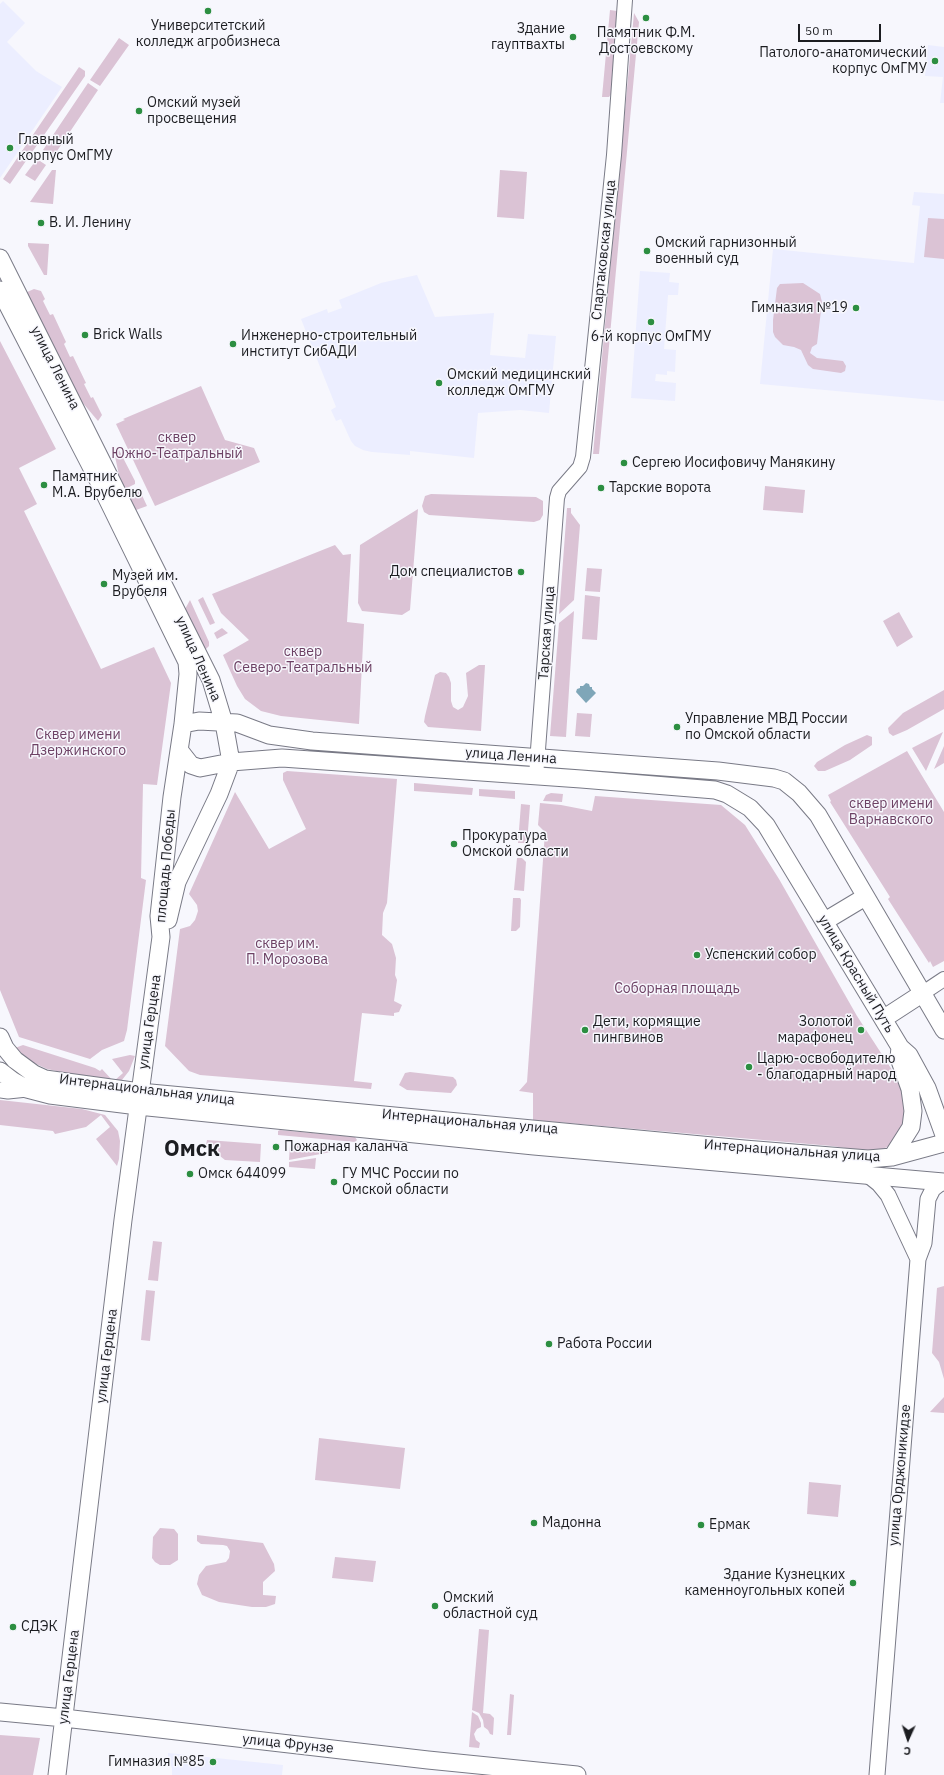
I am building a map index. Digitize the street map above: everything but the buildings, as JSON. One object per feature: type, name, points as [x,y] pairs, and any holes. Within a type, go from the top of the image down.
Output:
[{"type":"main road","name":"улица Ленина","points":[[0,258],[211,680],[224,723],[237,723],[269,735],[286,738],[403,757],[536,776],[715,790],[739,801],[759,817]]},
{"type":"main road","name":"улица Ленина","points":[[0,290],[98,480],[187,662]]},
{"type":"main road","name":"площадь Победы","points":[[161,937],[159,916],[172,797],[182,755],[188,686],[187,662]]},
{"type":"main road","points":[[182,755],[191,765],[200,768],[231,762],[224,723],[199,721],[184,724]]},
{"type":"main road","name":"улица Ленина","points":[[231,762],[268,758],[538,758],[718,771],[774,778],[784,781],[793,787],[818,815],[865,897]]},
{"type":"main road","name":"площадь Победы","points":[[161,937],[169,917],[177,882],[219,794],[231,762]]},
{"type":"main road","name":"улица Красный Путь","points":[[759,817],[766,825],[825,921],[900,1047],[909,1055],[927,1088],[944,1135]]},
{"type":"main road","points":[[825,921],[865,897],[944,1030]]},
{"type":"main road","name":"улица Герцена","points":[[57,1775],[139,1099],[161,937]]},
{"type":"main road","points":[[883,1019],[923,993]]},
{"type":"main road","name":"Интернациональная улица","points":[[3,1043],[14,1060],[34,1074],[45,1078],[139,1099],[526,1145],[943,1182]]},
{"type":"main road","points":[[892,1157],[910,1127],[913,1111],[910,1089],[899,1058],[900,1047]]},
{"type":"main road","name":"Интернациональная улица","points":[[0,1071],[27,1089],[50,1095],[139,1099],[868,1159],[892,1157],[944,1142]]},
{"type":"main road","points":[[0,1090],[8,1091],[27,1089]]},
{"type":"main road","points":[[869,1176],[880,1184],[888,1195],[918,1259]]},
{"type":"main road","name":"улица Орджоникидзе","points":[[877,1775],[918,1259],[924,1243],[928,1199],[933,1189],[943,1182]]},
{"type":"main road","name":"улица Фрунзе","points":[[0,1712],[577,1775]]},
{"type":"street","name":"Спартаковская улица","points":[[559,491],[580,467],[583,457],[614,155],[625,0]]},
{"type":"street","name":"Тарская улица","points":[[536,776],[559,491]]},
{"type":"street","points":[[923,993],[944,979]]},
{"type":"shaded area","points":[[3,1],[25,23],[7,42],[36,71],[62,87],[0,178],[0,4]]},
{"type":"shaded area","name":"Патолого-анатомический корпус ОмГМУ","points":[[928,45],[944,47],[944,103],[940,103],[943,77],[925,76]]},
{"type":"shaded area","name":"Гимназия №19","points":[[914,192],[944,194],[944,401],[760,384],[773,249],[914,263],[920,206],[912,205]]},
{"type":"shaded area","name":"6-й корпус ОмГМУ","points":[[640,271],[670,273],[669,282],[679,283],[678,295],[668,295],[664,349],[676,350],[675,372],[667,371],[667,375],[656,374],[655,381],[676,383],[675,401],[631,398]]},
{"type":"shaded area","name":"Омский медицинский колледж ОмГМУ","points":[[417,275],[435,317],[494,313],[490,355],[525,358],[528,334],[556,336],[549,413],[520,410],[478,413],[474,458],[410,451],[410,455],[372,452],[355,446],[351,441],[341,419],[336,421],[331,410],[336,407],[301,319],[327,309],[328,313],[342,308],[339,300],[381,283]]},
{"type":"shaded area","name":"Гимназия №85","points":[[168,1753],[283,1765],[282,1775],[172,1775],[172,1768],[168,1759]]},
{"type":"green space","points":[[610,10],[617,11],[619,16],[612,93],[609,97],[602,97]]},
{"type":"green space","points":[[634,13],[639,22],[599,454],[593,454]]},
{"type":"green space","points":[[119,38],[129,45],[100,86],[90,80]]},
{"type":"green space","points":[[79,67],[85,71],[85,76],[10,184],[3,179]]},
{"type":"green space","points":[[88,83],[98,90],[53,157],[43,150]]},
{"type":"green space","points":[[37,159],[46,165],[35,181],[25,175]]},
{"type":"green space","points":[[52,170],[56,170],[53,204],[30,202]]},
{"type":"green space","points":[[500,170],[527,172],[524,219],[497,217]]},
{"type":"green space","points":[[928,218],[944,219],[944,259],[924,257]]},
{"type":"green space","points":[[28,243],[49,244],[47,275],[44,275],[28,246]]},
{"type":"green space","points":[[803,283],[820,294],[822,302],[817,344],[812,347],[810,353],[817,358],[843,361],[846,366],[845,371],[841,373],[813,369],[808,365],[801,350],[783,345],[775,337],[773,332],[773,320],[777,288],[780,284]]},
{"type":"green space","points":[[34,289],[41,291],[45,299],[43,301],[50,315],[53,314],[66,342],[64,344],[70,357],[73,356],[86,383],[84,384],[91,398],[93,397],[102,415],[98,421],[82,402],[25,293]]},
{"type":"green space","name":"Сквер имени Дзержинского","points":[[0,341],[56,449],[19,468],[37,504],[24,511],[101,669],[154,647],[171,683],[157,785],[143,784],[141,878],[146,880],[127,1030],[124,1041],[102,1050],[90,1059],[19,1037],[0,990]]},
{"type":"green space","name":"сквер Южно-Театральный","points":[[201,386],[225,440],[254,448],[260,462],[155,506],[116,424],[125,420],[123,419]]},
{"type":"green space","points":[[119,450],[135,481],[135,484],[125,489],[119,475],[114,452]]},
{"type":"green space","points":[[765,486],[805,490],[803,513],[763,510]]},
{"type":"green space","points":[[140,491],[147,506],[136,510],[129,496]]},
{"type":"green space","points":[[431,494],[536,497],[543,501],[543,515],[540,520],[534,522],[429,515],[424,512],[422,506],[425,496]]},
{"type":"green space","points":[[567,508],[571,508],[571,513],[580,525],[574,600],[559,614]]},
{"type":"green space","points":[[418,509],[410,610],[402,615],[362,611],[358,603],[360,545]]},
{"type":"green space","name":"сквер Северо-Театральный","points":[[335,545],[343,555],[351,554],[347,622],[364,624],[359,724],[281,716],[261,711],[245,699],[237,686],[223,655],[249,640],[221,613],[212,594]]},
{"type":"green space","points":[[587,568],[602,569],[600,592],[585,591]]},
{"type":"green space","points":[[585,595],[600,597],[597,640],[582,639]]},
{"type":"green space","points":[[203,597],[215,623],[210,625],[198,600]]},
{"type":"green space","points":[[190,600],[209,642],[209,646],[205,650],[184,611]]},
{"type":"green space","points":[[574,611],[566,737],[550,736],[559,623]]},
{"type":"green space","points":[[899,612],[913,637],[897,647],[883,621]]},
{"type":"green space","points":[[222,628],[228,633],[217,639],[214,633]]},
{"type":"green space","points":[[479,665],[485,665],[481,731],[428,727],[424,722],[435,675],[440,672],[446,673],[449,677],[451,683],[451,701],[453,707],[458,710],[463,707],[468,696],[466,673]]},
{"type":"green space","points":[[944,690],[944,709],[907,730],[893,736],[889,733],[888,728],[903,713]]},
{"type":"green space","points":[[577,713],[592,714],[590,737],[575,736]]},
{"type":"green space","points":[[943,732],[926,771],[912,748]]},
{"type":"green space","points":[[867,735],[872,737],[872,745],[850,760],[825,771],[818,771],[814,766],[817,762],[845,745]]},
{"type":"green space","points":[[944,746],[944,763],[934,769]]},
{"type":"green space","name":"сквер имени Варнавского","points":[[907,751],[944,812],[944,961],[933,967],[888,899],[890,897],[830,802],[831,801],[828,795]]},
{"type":"green space","name":"сквер им. П. Морозова","points":[[287,771],[397,779],[387,903],[383,913],[382,935],[392,944],[396,958],[395,975],[397,980],[394,1001],[402,1005],[399,1012],[394,1013],[394,1016],[362,1013],[354,1081],[372,1083],[371,1089],[200,1075],[189,1071],[165,1046],[180,929],[190,926],[195,920],[198,911],[197,905],[189,894],[235,792],[269,849],[306,829],[283,780],[283,773]]},
{"type":"green space","points":[[414,783],[473,788],[472,795],[414,791]]},
{"type":"green space","points":[[479,789],[515,791],[515,799],[479,796]]},
{"type":"green space","points":[[551,793],[563,794],[562,802],[543,801],[546,795]]},
{"type":"green space","name":"Соборная площадь","points":[[595,796],[721,805],[745,825],[779,879],[857,1016],[907,1093],[909,1116],[889,1146],[883,1149],[865,1151],[832,1146],[533,1120],[533,1093],[519,1091],[527,1082],[545,832],[538,825],[540,803],[561,805],[592,811]]},
{"type":"green space","points":[[521,804],[530,805],[527,843],[518,843]]},
{"type":"green space","points":[[517,858],[522,858],[526,862],[524,891],[514,890]]},
{"type":"green space","points":[[513,898],[520,898],[521,900],[520,927],[516,931],[511,931]]},
{"type":"green space","points":[[23,1045],[95,1068],[100,1071],[102,1069],[113,1081],[95,1079],[47,1069],[32,1062],[15,1048]]},
{"type":"green space","points":[[130,1055],[135,1056],[129,1071],[122,1080],[117,1082],[114,1081],[123,1073],[112,1059]]},
{"type":"green space","points":[[410,1072],[453,1077],[456,1080],[457,1085],[451,1093],[407,1090],[399,1085],[405,1073]]},
{"type":"green space","points":[[0,1100],[82,1109],[105,1115],[118,1131],[120,1141],[117,1166],[96,1139],[110,1127],[101,1115],[86,1127],[55,1134],[53,1131],[0,1125]]},
{"type":"green space","points":[[278,1131],[355,1137],[357,1140],[355,1142],[278,1135]]},
{"type":"green space","points":[[207,1140],[261,1144],[260,1162],[225,1160],[206,1145]]},
{"type":"green space","points":[[290,1144],[331,1147],[331,1152],[289,1160]]},
{"type":"green space","points":[[316,1158],[315,1169],[289,1167],[289,1162]]},
{"type":"green space","points":[[153,1241],[162,1242],[158,1281],[148,1280]]},
{"type":"green space","points":[[944,1286],[944,1379],[939,1362],[932,1353],[937,1288]]},
{"type":"green space","points":[[146,1290],[155,1291],[150,1341],[141,1340]]},
{"type":"green space","points":[[944,1397],[944,1413],[930,1412]]},
{"type":"green space","points":[[319,1438],[405,1448],[400,1489],[315,1480]]},
{"type":"green space","points":[[809,1482],[841,1485],[838,1517],[807,1514]]},
{"type":"green space","points":[[160,1528],[174,1529],[178,1534],[178,1560],[170,1565],[160,1565],[152,1558],[153,1537]]},
{"type":"green space","points":[[197,1535],[263,1543],[274,1564],[275,1571],[263,1582],[263,1595],[276,1596],[275,1604],[266,1607],[252,1607],[219,1602],[202,1595],[197,1584],[199,1575],[206,1566],[226,1562],[229,1558],[230,1551],[227,1546],[223,1545],[201,1544],[197,1541]]},
{"type":"green space","points":[[335,1557],[376,1561],[373,1582],[332,1578]]},
{"type":"green space","points":[[479,1629],[489,1630],[483,1713],[490,1714],[494,1718],[493,1735],[490,1734],[484,1727],[483,1720],[479,1713],[472,1710]]},
{"type":"green space","points":[[510,1694],[514,1695],[511,1735],[507,1735]]},
{"type":"green space","points":[[472,1712],[478,1716],[481,1723],[481,1727],[477,1729],[474,1734],[476,1740],[480,1743],[479,1748],[469,1747]]},
{"type":"green space","points":[[0,1735],[40,1738],[33,1775],[0,1775]]},
{"type":"water","points":[[586,683],[592,687],[596,693],[586,703],[576,692],[580,686],[583,686]]},
{"type":"place","name":"Университетский колледж агробизнеса","points":[[208,11]]},
{"type":"place","name":"Памятник Ф.М. Достоевскому","points":[[646,18]]},
{"type":"place","name":"Здание гауптвахты","points":[[573,37]]},
{"type":"place","name":"Патолого-анатомический корпус ОмГМУ","points":[[935,61]]},
{"type":"place","name":"Омский музей просвещения","points":[[139,111]]},
{"type":"place","name":"Главный корпус ОмГМУ","points":[[10,148]]},
{"type":"place","name":"В. И. Ленину","points":[[41,223]]},
{"type":"place","name":"Омский гарнизонный военный суд","points":[[647,251]]},
{"type":"place","name":"Гимназия №19","points":[[856,308]]},
{"type":"place","name":"6-й корпус ОмГМУ","points":[[651,322]]},
{"type":"place","name":"Brick Walls","points":[[85,335]]},
{"type":"place","name":"Инженерно-строительный институт СибАДИ","points":[[233,344]]},
{"type":"place","name":"Омский медицинский колледж ОмГМУ","points":[[439,383]]},
{"type":"place","name":"Сергею Иосифовичу Манякину","points":[[624,463]]},
{"type":"place","name":"Памятник М.А. Врубелю","points":[[44,485]]},
{"type":"place","name":"Тарские ворота","points":[[601,488]]},
{"type":"place","name":"Дом специалистов","points":[[521,572]]},
{"type":"place","name":"Музей им. Врубеля","points":[[104,584]]},
{"type":"place","name":"Управление МВД России по Омской области","points":[[677,727]]},
{"type":"place","name":"Прокуратура Омской области","points":[[454,844]]},
{"type":"place","name":"Успенский собор","points":[[697,955]]},
{"type":"place","name":"Дети, кормящие пингвинов","points":[[585,1030]]},
{"type":"place","name":"Золотой марафонец","points":[[861,1030]]},
{"type":"place","name":"Царю-освободителю - благодарный народ","points":[[749,1067]]},
{"type":"place","name":"Пожарная каланча","points":[[276,1147]]},
{"type":"place","name":"Омск 644099","points":[[190,1174]]},
{"type":"place","name":"ГУ МЧС России по Омской области","points":[[334,1182]]},
{"type":"place","name":"Работа России","points":[[549,1344]]},
{"type":"place","name":"Мадонна","points":[[534,1523]]},
{"type":"place","name":"Ермак","points":[[701,1525]]},
{"type":"place","name":"Здание Кузнецких каменноугольных копей","points":[[853,1583]]},
{"type":"place","name":"Омский областной суд","points":[[435,1606]]},
{"type":"place","name":"СДЭК","points":[[13,1627]]},
{"type":"place","name":"Гимназия №85","points":[[213,1762]]},
{"type":"district","name":"Омск","points":[[192,1150]]}]
